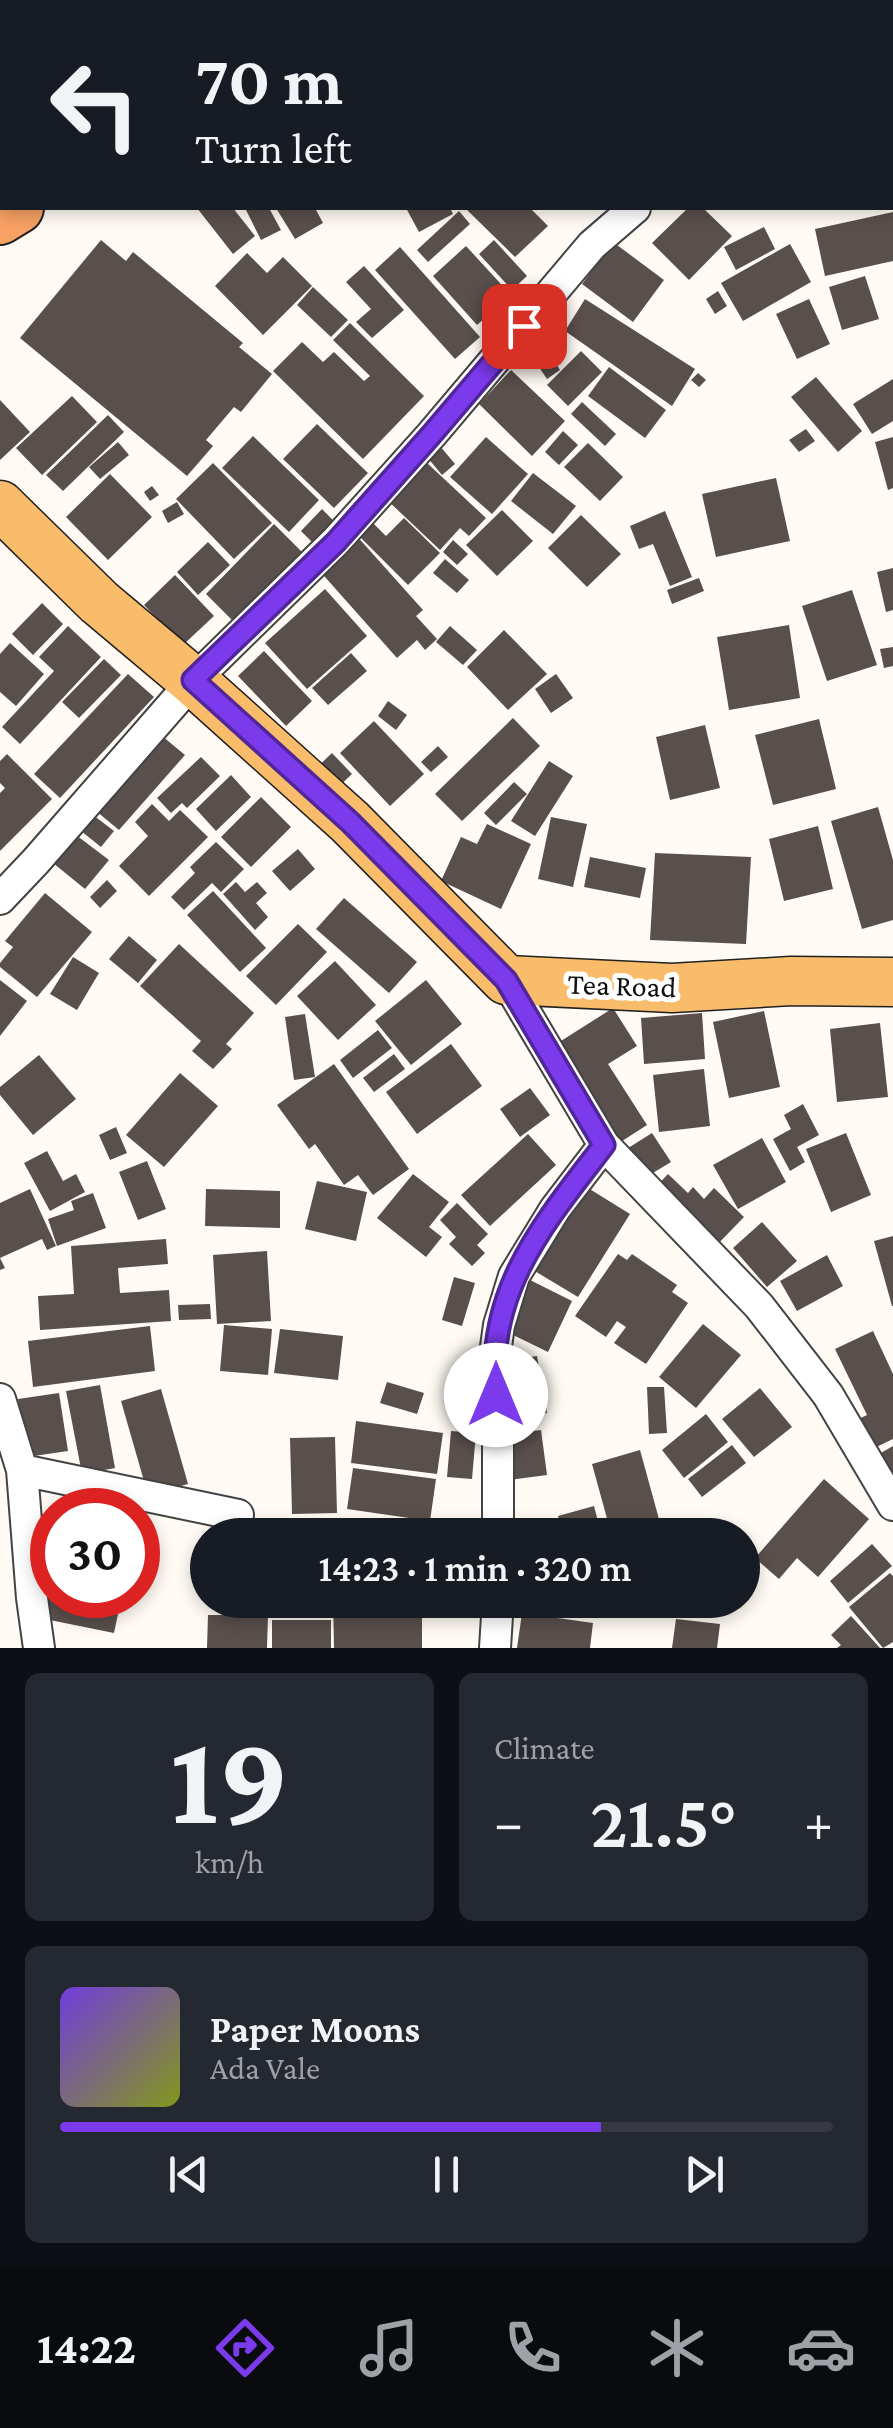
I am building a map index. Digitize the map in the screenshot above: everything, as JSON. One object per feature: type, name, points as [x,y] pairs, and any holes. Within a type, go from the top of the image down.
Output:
[{"type":"main road","points":[[0,505],[100,602],[350,822],[506,980]]},
{"type":"main road","name":"Tea Road","points":[[506,980],[672,988],[791,981],[893,982]]},
{"type":"street","points":[[0,899],[193,680],[336,542],[592,245],[632,210]]},
{"type":"street","points":[[506,980],[604,1145],[759,1306],[828,1396],[893,1505]]},
{"type":"street","points":[[498,1518],[498,1422],[493,1368],[499,1325],[514,1276],[555,1209],[604,1145]]},
{"type":"street","points":[[0,1398],[22,1470],[40,1648]]},
{"type":"street","points":[[22,1470],[238,1515]]},
{"type":"street","points":[[495,1648],[497,1618]]},
{"type":"building","points":[[199,210],[235,210],[255,236],[233,254]]},
{"type":"building","points":[[246,210],[270,210],[281,230],[261,240]]},
{"type":"building","points":[[277,210],[316,210],[323,223],[295,239]]},
{"type":"building","points":[[407,210],[451,210],[453,214],[419,232]]},
{"type":"building","points":[[467,210],[532,210],[548,226],[515,257]]},
{"type":"building","points":[[686,210],[705,210],[732,236],[689,280],[652,243]]},
{"type":"building","points":[[459,211],[470,224],[428,262],[417,250]]},
{"type":"building","points":[[893,212],[893,261],[825,276],[815,229]]},
{"type":"building","points":[[764,227],[775,249],[736,270],[724,247]]},
{"type":"building","points":[[101,240],[126,261],[133,252],[243,343],[239,347],[272,374],[241,412],[234,407],[206,440],[213,446],[187,476],[20,338]]},
{"type":"building","points":[[494,240],[527,276],[512,290],[479,254]]},
{"type":"building","points":[[613,242],[664,280],[633,322],[582,284]]},
{"type":"building","points":[[790,244],[811,282],[743,321],[721,283]]},
{"type":"building","points":[[466,246],[511,295],[477,325],[433,276]]},
{"type":"building","points":[[400,247],[480,337],[455,359],[375,270]]},
{"type":"building","points":[[247,253],[267,273],[283,257],[312,286],[263,335],[215,286]]},
{"type":"building","points":[[364,266],[404,310],[372,338],[356,322],[371,309],[346,282]]},
{"type":"building","points":[[865,276],[879,319],[842,330],[829,287]]},
{"type":"building","points":[[313,287],[348,320],[331,337],[297,305]]},
{"type":"building","points":[[718,291],[727,306],[715,314],[706,299]]},
{"type":"building","points":[[585,299],[695,369],[672,406],[565,331]]},
{"type":"building","points":[[809,299],[830,344],[797,359],[776,314]]},
{"type":"building","points":[[350,323],[424,396],[363,459],[273,371],[302,342],[323,362],[334,352],[364,381],[370,376],[333,340]]},
{"type":"building","points":[[581,351],[602,372],[568,406],[547,385]]},
{"type":"building","points":[[551,355],[560,370],[547,379],[537,364]]},
{"type":"building","points":[[609,367],[666,410],[645,438],[588,396]]},
{"type":"building","points":[[511,370],[565,421],[532,456],[479,404]]},
{"type":"building","points":[[698,373],[706,380],[699,387],[691,380]]},
{"type":"building","points":[[816,377],[862,431],[838,452],[791,397]]},
{"type":"building","points":[[893,379],[893,421],[872,434],[853,404]]},
{"type":"building","points":[[72,396],[97,422],[42,475],[16,448]]},
{"type":"building","points":[[0,400],[30,432],[0,460]]},
{"type":"building","points":[[582,402],[616,434],[605,446],[571,414]]},
{"type":"building","points":[[108,415],[124,432],[63,491],[46,475]]},
{"type":"building","points":[[317,424],[368,473],[334,508],[283,459]]},
{"type":"building","points":[[806,429],[815,441],[799,452],[789,440]]},
{"type":"building","points":[[563,431],[578,445],[559,465],[545,452]]},
{"type":"building","points":[[253,436],[319,500],[289,532],[222,468]]},
{"type":"building","points":[[486,437],[528,474],[492,514],[450,477]]},
{"type":"building","points":[[893,437],[893,488],[888,490],[875,442]]},
{"type":"building","points":[[118,442],[129,455],[100,479],[89,467]]},
{"type":"building","points":[[588,443],[623,477],[600,501],[564,467]]},
{"type":"building","points":[[440,446],[455,464],[442,475],[427,457]]},
{"type":"building","points":[[426,462],[486,518],[469,536],[460,528],[440,550],[385,498]]},
{"type":"building","points":[[213,463],[272,523],[234,559],[176,499]]},
{"type":"building","points":[[533,473],[576,506],[553,534],[511,501]]},
{"type":"building","points":[[110,474],[152,517],[108,560],[66,517]]},
{"type":"building","points":[[776,478],[790,541],[716,557],[702,494]]},
{"type":"building","points":[[152,486],[159,495],[150,501],[144,492]]},
{"type":"building","points":[[177,502],[184,514],[168,523],[162,511]]},
{"type":"building","points":[[322,509],[335,522],[314,544],[301,531]]},
{"type":"building","points":[[502,510],[533,541],[497,576],[466,545]]},
{"type":"building","points":[[665,511],[692,577],[670,586],[653,544],[639,549],[630,526]]},
{"type":"building","points":[[581,515],[621,554],[587,587],[548,548]]},
{"type":"building","points":[[404,518],[440,553],[408,585],[357,534],[371,521],[386,536]]},
{"type":"building","points":[[274,524],[304,554],[236,624],[206,594]]},
{"type":"building","points":[[355,534],[423,610],[416,616],[437,639],[425,650],[417,640],[397,658],[317,568]]},
{"type":"building","points":[[453,540],[468,554],[457,565],[443,552]]},
{"type":"building","points":[[208,542],[230,565],[198,595],[177,572]]},
{"type":"building","points":[[445,559],[469,580],[457,593],[433,573]]},
{"type":"building","points":[[893,568],[893,610],[886,612],[877,572]]},
{"type":"building","points":[[175,575],[214,616],[183,645],[144,605]]},
{"type":"building","points":[[699,578],[704,591],[672,604],[667,590]]},
{"type":"building","points":[[325,589],[367,636],[307,689],[265,643]]},
{"type":"building","points":[[852,590],[877,665],[827,681],[802,606]]},
{"type":"building","points":[[42,603],[63,624],[33,655],[12,634]]},
{"type":"building","points":[[789,625],[800,698],[729,710],[717,637]]},
{"type":"building","points":[[68,626],[101,657],[20,744],[2,727],[54,671],[39,657]]},
{"type":"building","points":[[450,626],[477,650],[463,665],[436,642]]},
{"type":"building","points":[[504,630],[547,674],[508,710],[467,667]]},
{"type":"building","points":[[10,643],[44,674],[16,706],[0,692],[0,654]]},
{"type":"building","points":[[893,647],[893,666],[884,668],[880,649]]},
{"type":"building","points":[[264,651],[312,701],[286,726],[238,676]]},
{"type":"building","points":[[351,653],[367,671],[328,705],[312,688]]},
{"type":"building","points":[[104,659],[121,675],[79,718],[62,702]]},
{"type":"building","points":[[128,674],[154,697],[60,798],[34,774]]},
{"type":"building","points":[[556,674],[573,698],[551,713],[535,689]]},
{"type":"building","points":[[388,701],[407,715],[396,730],[378,716]]},
{"type":"building","points":[[513,718],[540,746],[462,821],[435,794]]},
{"type":"building","points":[[819,719],[836,789],[773,805],[755,735]]},
{"type":"building","points":[[374,721],[424,774],[390,806],[340,753]]},
{"type":"building","points":[[705,725],[720,788],[670,800],[656,737]]},
{"type":"building","points":[[156,731],[185,755],[119,830],[90,806]]},
{"type":"building","points":[[438,746],[448,757],[431,772],[421,762]]},
{"type":"building","points":[[332,753],[352,774],[330,795],[310,774]]},
{"type":"building","points":[[7,754],[52,799],[0,851],[0,793],[5,788],[0,783],[0,761]]},
{"type":"building","points":[[201,757],[220,776],[187,808],[182,803],[171,813],[157,798]]},
{"type":"building","points":[[549,761],[573,776],[535,836],[511,821]]},
{"type":"building","points":[[231,775],[251,797],[216,831],[196,809]]},
{"type":"building","points":[[514,782],[527,794],[496,825],[484,813]]},
{"type":"building","points":[[261,797],[291,827],[251,867],[221,837]]},
{"type":"building","points":[[152,804],[169,821],[180,810],[208,837],[149,896],[119,866],[148,836],[135,822]]},
{"type":"building","points":[[878,807],[893,860],[893,920],[862,929],[831,821]]},
{"type":"building","points":[[89,812],[114,831],[101,847],[76,827]]},
{"type":"building","points":[[551,817],[587,824],[573,887],[538,879]]},
{"type":"building","points":[[487,824],[531,844],[501,909],[441,881],[461,837],[477,844]]},
{"type":"building","points":[[818,826],[833,889],[784,901],[769,839]]},
{"type":"building","points":[[76,835],[109,860],[85,889],[53,863]]},
{"type":"building","points":[[216,842],[244,869],[221,892],[212,883],[184,910],[171,897],[195,873],[190,867]]},
{"type":"building","points":[[298,849],[315,869],[290,891],[272,871]]},
{"type":"building","points":[[655,853],[751,857],[746,944],[650,940]]},
{"type":"building","points":[[590,857],[646,868],[640,898],[584,887]]},
{"type":"building","points":[[107,880],[117,891],[100,908],[90,897]]},
{"type":"building","points":[[236,882],[245,892],[257,882],[267,893],[256,903],[268,917],[255,930],[223,894]]},
{"type":"building","points":[[213,891],[266,948],[240,972],[187,915]]},
{"type":"building","points":[[45,893],[92,932],[37,997],[0,963],[13,947],[5,941]]},
{"type":"building","points":[[344,898],[417,962],[389,993],[316,929]]},
{"type":"building","points":[[298,924],[327,952],[276,1005],[246,976]]},
{"type":"building","points":[[129,936],[157,960],[138,983],[109,959]]},
{"type":"building","points":[[179,944],[254,1013],[226,1044],[232,1049],[213,1069],[192,1051],[201,1041],[140,986]]},
{"type":"building","points":[[73,957],[99,973],[77,1010],[50,994]]},
{"type":"building","points":[[335,961],[376,1005],[338,1040],[297,996]]},
{"type":"building","points":[[0,980],[27,1001],[0,1036]]},
{"type":"building","points":[[426,980],[462,1024],[411,1065],[375,1021]]},
{"type":"building","points":[[613,1008],[637,1046],[608,1064],[647,1125],[616,1145],[553,1046]]},
{"type":"building","points":[[764,1011],[780,1087],[729,1098],[713,1022]]},
{"type":"building","points":[[702,1013],[705,1059],[644,1064],[641,1018]]},
{"type":"building","points":[[305,1014],[315,1077],[294,1080],[285,1017]]},
{"type":"building","points":[[880,1023],[888,1097],[837,1102],[830,1029]]},
{"type":"building","points":[[378,1030],[392,1048],[353,1078],[340,1060]]},
{"type":"building","points":[[451,1044],[482,1086],[417,1134],[386,1092]]},
{"type":"building","points":[[394,1054],[405,1069],[374,1092],[363,1078]]},
{"type":"building","points":[[39,1055],[76,1099],[33,1135],[0,1095],[0,1087]]},
{"type":"building","points":[[334,1064],[409,1169],[373,1195],[358,1175],[344,1185],[315,1144],[309,1149],[277,1105]]},
{"type":"building","points":[[704,1069],[710,1126],[659,1132],[653,1075]]},
{"type":"building","points":[[180,1073],[218,1106],[164,1167],[126,1135]]},
{"type":"building","points":[[530,1088],[550,1115],[520,1137],[500,1109]]},
{"type":"building","points":[[803,1104],[819,1135],[797,1147],[805,1162],[790,1171],[773,1139],[791,1129],[784,1115]]},
{"type":"building","points":[[116,1127],[127,1153],[110,1160],[99,1135]]},
{"type":"building","points":[[652,1133],[671,1162],[643,1179],[625,1150]]},
{"type":"building","points":[[846,1133],[871,1195],[831,1212],[806,1149]]},
{"type":"building","points":[[528,1134],[556,1165],[490,1226],[461,1195]]},
{"type":"building","points":[[762,1138],[786,1182],[738,1209],[713,1165]]},
{"type":"building","points":[[47,1151],[63,1181],[76,1174],[85,1192],[50,1211],[24,1163]]},
{"type":"building","points":[[147,1161],[166,1209],[138,1220],[119,1172]]},
{"type":"building","points":[[413,1174],[449,1202],[429,1227],[442,1237],[426,1257],[377,1218]]},
{"type":"building","points":[[668,1174],[688,1193],[693,1187],[704,1199],[714,1188],[744,1217],[713,1249],[653,1190]]},
{"type":"building","points":[[317,1181],[367,1192],[356,1241],[305,1229]]},
{"type":"building","points":[[580,1183],[630,1214],[578,1297],[528,1267]]},
{"type":"building","points":[[30,1189],[56,1246],[47,1250],[42,1239],[0,1258],[0,1203]]},
{"type":"building","points":[[206,1189],[280,1191],[280,1228],[205,1226]]},
{"type":"building","points":[[93,1193],[106,1228],[57,1246],[48,1219],[74,1210],[71,1201]]},
{"type":"building","points":[[457,1203],[488,1234],[477,1245],[485,1253],[472,1266],[449,1244],[456,1237],[440,1220]]},
{"type":"building","points":[[762,1222],[797,1261],[767,1287],[733,1248]]},
{"type":"building","points":[[893,1236],[893,1306],[892,1306],[874,1241]]},
{"type":"building","points":[[166,1239],[168,1264],[118,1268],[120,1293],[169,1290],[171,1321],[40,1330],[38,1296],[74,1294],[71,1246]]},
{"type":"building","points":[[267,1251],[271,1321],[217,1324],[213,1255]]},
{"type":"building","points":[[618,1254],[627,1260],[632,1254],[677,1285],[672,1292],[688,1303],[646,1364],[614,1343],[626,1327],[617,1321],[606,1337],[575,1316]]},
{"type":"building","points":[[827,1255],[843,1286],[797,1311],[780,1281]]},
{"type":"building","points":[[522,1276],[572,1301],[548,1352],[497,1327]]},
{"type":"building","points":[[454,1277],[475,1283],[462,1326],[442,1320]]},
{"type":"building","points":[[210,1304],[211,1319],[179,1320],[178,1305]]},
{"type":"building","points":[[703,1324],[741,1355],[696,1408],[659,1377]]},
{"type":"building","points":[[224,1325],[272,1329],[268,1375],[220,1371]]},
{"type":"building","points":[[150,1326],[155,1371],[33,1387],[28,1341]]},
{"type":"building","points":[[280,1329],[343,1336],[338,1380],[274,1373]]},
{"type":"building","points":[[873,1331],[893,1374],[893,1439],[864,1453],[850,1423],[867,1415],[835,1349]]},
{"type":"building","points":[[537,1356],[547,1413],[502,1421],[493,1363]]},
{"type":"building","points":[[387,1382],[424,1393],[417,1414],[380,1403]]},
{"type":"building","points":[[100,1385],[115,1468],[82,1474],[66,1391]]},
{"type":"building","points":[[647,1387],[664,1387],[667,1433],[649,1434]]},
{"type":"building","points":[[760,1388],[792,1427],[754,1457],[722,1419]]},
{"type":"building","points":[[161,1389],[188,1484],[160,1492],[160,1488],[146,1488],[121,1401]]},
{"type":"building","points":[[59,1393],[68,1451],[27,1457],[18,1399]]},
{"type":"building","points":[[706,1414],[728,1442],[684,1478],[662,1450]]},
{"type":"building","points":[[356,1421],[443,1433],[437,1474],[351,1463]]},
{"type":"building","points":[[541,1430],[547,1475],[509,1480],[503,1435]]},
{"type":"building","points":[[451,1431],[476,1433],[472,1479],[447,1477]]},
{"type":"building","points":[[335,1437],[337,1513],[292,1514],[290,1438]]},
{"type":"building","points":[[732,1445],[746,1463],[702,1497],[688,1479]]},
{"type":"building","points":[[893,1446],[893,1489],[874,1457]]},
{"type":"building","points":[[640,1450],[659,1518],[607,1518],[592,1464]]},
{"type":"building","points":[[353,1468],[436,1479],[430,1518],[347,1509]]},
{"type":"building","points":[[824,1479],[869,1519],[818,1577],[797,1558],[779,1579],[760,1562],[760,1552]]},
{"type":"building","points":[[594,1506],[597,1518],[559,1518]]},
{"type":"building","points":[[872,1544],[892,1566],[848,1603],[830,1581]]},
{"type":"building","points":[[890,1573],[893,1642],[883,1648],[849,1607]]},
{"type":"building","points":[[851,1616],[880,1648],[837,1648],[841,1645],[831,1635]]},
{"type":"building","points":[[40,1618],[117,1618],[114,1633]]},
{"type":"building","points":[[208,1618],[268,1618],[267,1648],[207,1648]]},
{"type":"building","points":[[333,1618],[422,1618],[422,1648],[334,1648]]},
{"type":"building","points":[[521,1618],[593,1623],[590,1648],[517,1648]]},
{"type":"building","points":[[676,1619],[720,1624],[717,1648],[672,1648]]},
{"type":"building","points":[[272,1620],[331,1620],[331,1648],[272,1648]]},
{"type":"route","points":[[496,1395],[493,1368],[499,1325],[514,1276],[555,1209],[604,1145],[506,980],[350,822],[193,680],[336,542],[524,326]]}]
